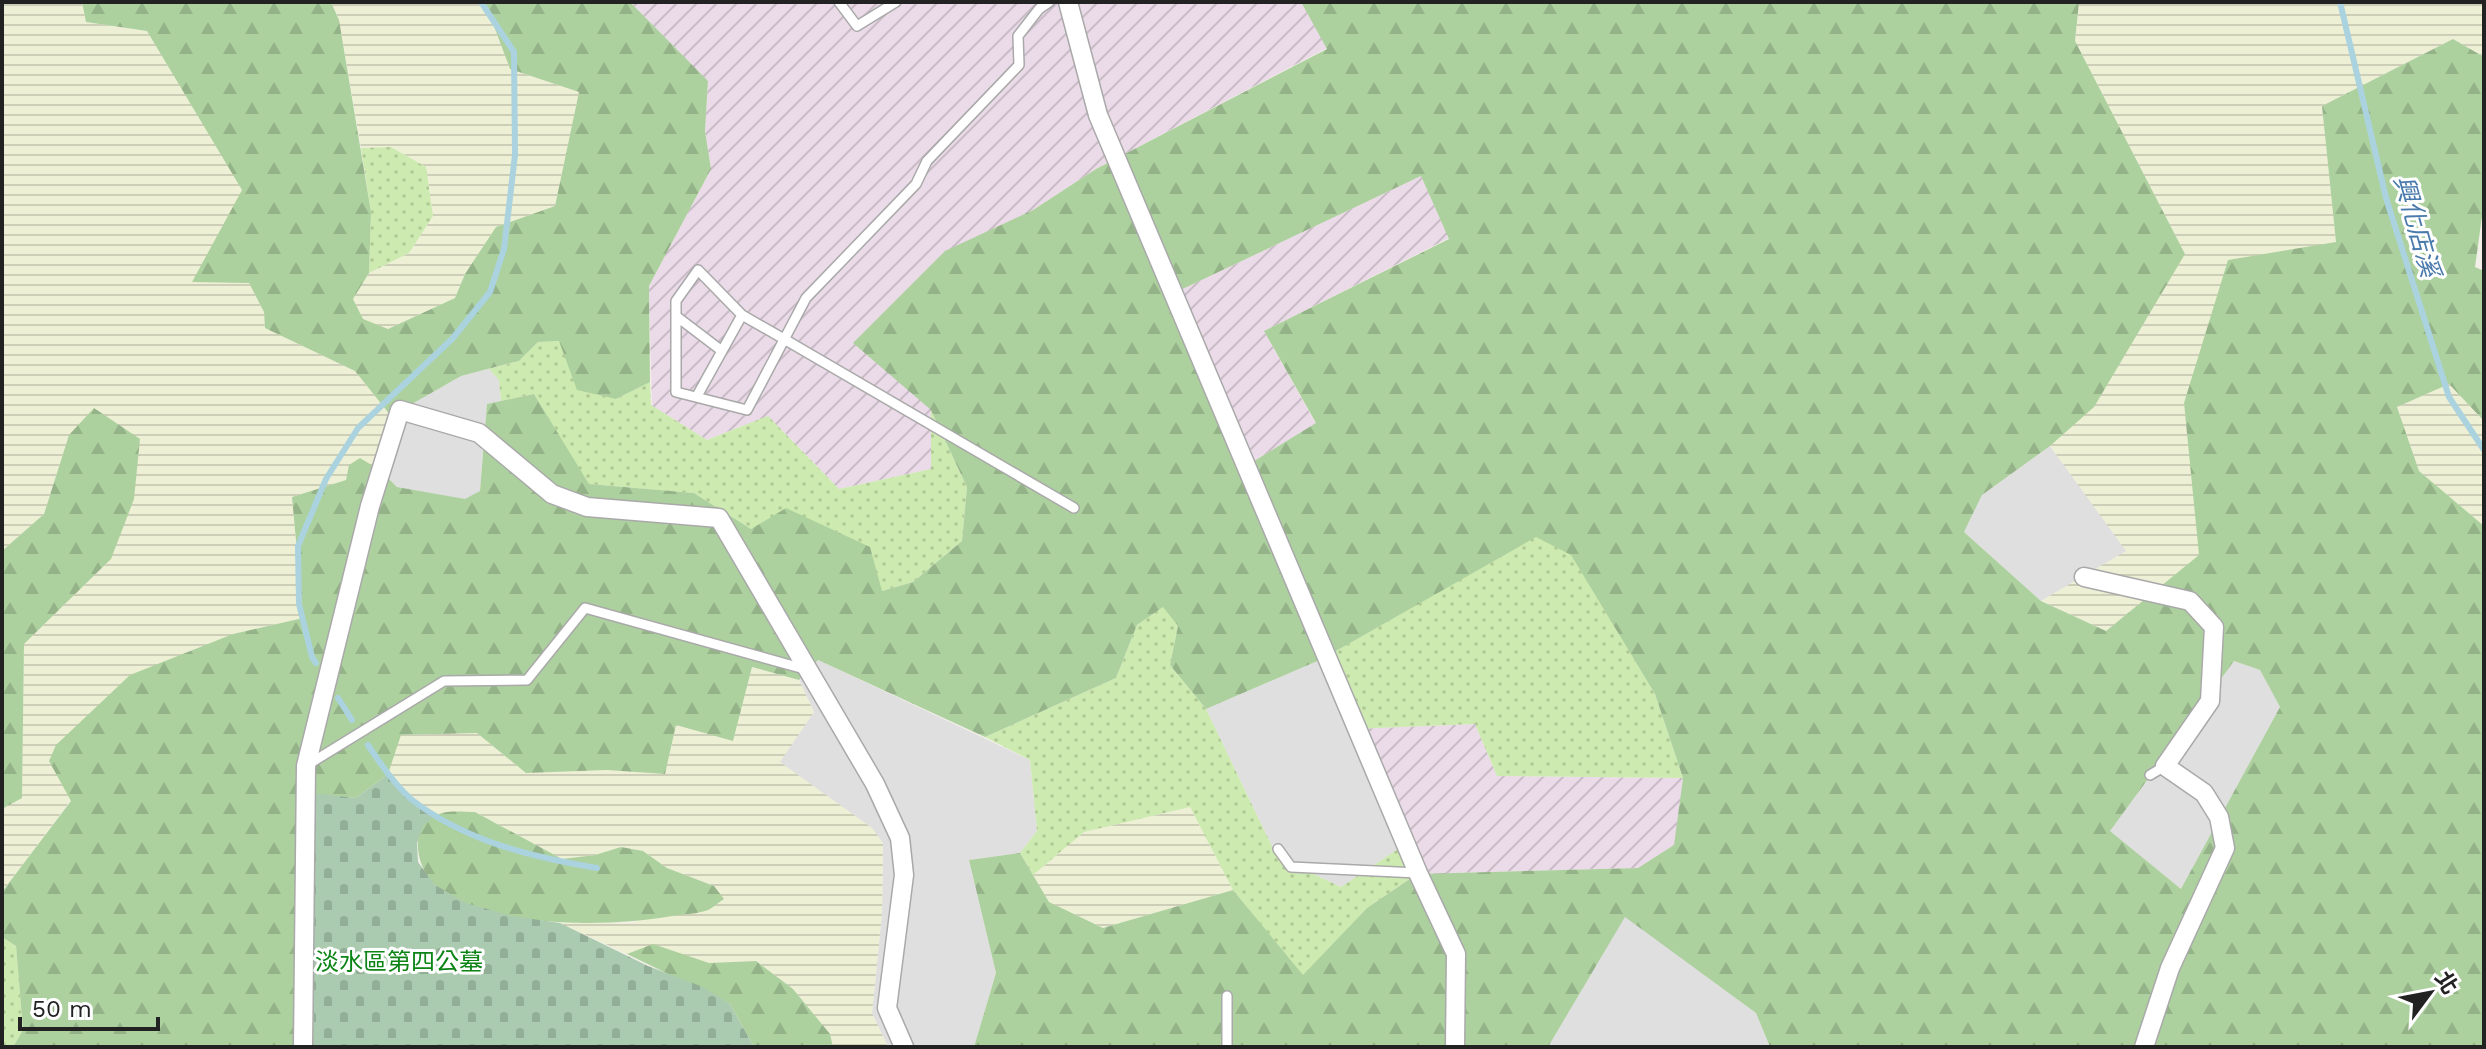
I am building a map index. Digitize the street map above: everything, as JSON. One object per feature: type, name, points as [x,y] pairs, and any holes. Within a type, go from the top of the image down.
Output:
[{"type":"street","points":[[1068,2],[1098,115],[1418,873],[1456,954],[1455,1047]]},
{"type":"street","points":[[303,1047],[306,766],[370,506],[400,410],[479,433],[552,494],[587,507],[719,518],[875,784],[900,838],[904,875],[887,1008],[904,1047]]},
{"type":"street","points":[[2084,577],[2190,601],[2214,627],[2210,701],[2157,770],[2204,793],[2219,817],[2225,848],[2170,968],[2144,1047]]},
{"type":"lane","points":[[839,2],[857,26],[896,2]]},
{"type":"lane","points":[[1049,2],[1039,9],[1018,36],[1019,65],[927,161],[916,184],[806,298],[784,339],[747,410],[676,392],[676,301],[698,270],[742,315],[784,339],[1074,508]]},
{"type":"lane","points":[[697,396],[742,315]]},
{"type":"lane","points":[[676,316],[722,351]]},
{"type":"lane","points":[[306,766],[444,681],[527,680],[585,608],[808,670]]},
{"type":"lane","points":[[1278,849],[1291,867],[1418,873]]},
{"type":"lane","points":[[1227,996],[1227,1047]]},
{"type":"shaded area","points":[[630,2],[1301,2],[1327,48],[1096,169],[1033,210],[1096,504],[931,469],[839,489],[783,431],[771,425],[742,426],[707,440],[664,413],[652,410],[649,286],[711,169],[705,131],[708,82]]},
{"type":"shaded area","points":[[1421,176],[1449,238],[1264,331],[1316,424],[1242,468],[1170,295]]},
{"type":"shaded area","points":[[489,369],[499,379],[501,401],[487,404],[480,491],[465,500],[397,487],[380,470],[391,416],[461,376]]},
{"type":"shaded area","points":[[2050,446],[2127,551],[2041,601],[1964,532],[1982,495]]},
{"type":"shaded area","points":[[1322,659],[1404,845],[1341,887],[1277,857],[1206,709]]},
{"type":"shaded area","points":[[818,660],[1030,760],[1037,831],[1020,853],[969,860],[996,973],[974,1047],[888,1047],[872,1013],[882,913],[883,843],[779,761],[814,712],[799,680]]},
{"type":"shaded area","points":[[2234,661],[2260,670],[2280,707],[2182,890],[2109,831]]},
{"type":"shaded area","points":[[1475,724],[1497,776],[1683,778],[1675,845],[1638,868],[1417,874],[1352,729]]},
{"type":"shaded area","points":[[1625,916],[1756,1013],[1770,1047],[1548,1047]]},
{"type":"green space","points":[[2,2],[82,2],[86,22],[147,31],[243,190],[249,283],[264,312],[265,328],[355,371],[391,416],[380,470],[292,497],[303,618],[233,634],[50,762],[71,800],[2,892],[2,809],[22,798],[24,644],[111,559],[69,435],[44,514],[2,551]]},
{"type":"green space","points":[[82,2],[331,2],[339,20],[371,212],[369,273],[353,299],[363,319],[388,329],[455,298],[465,274],[496,227],[555,206],[579,92],[510,69],[485,2],[630,2],[708,81],[705,131],[711,169],[649,286],[650,382],[616,399],[577,390],[559,341],[538,342],[519,361],[461,376],[391,416],[355,371],[265,328],[264,312],[249,283],[192,282],[242,190],[147,31],[86,22]]},
{"type":"green space","points":[[331,2],[485,2],[510,69],[579,92],[555,206],[496,227],[465,274],[455,298],[388,329],[363,320],[353,298],[369,273],[409,253],[433,216],[426,167],[391,147],[361,148],[339,20]]},
{"type":"green space","points":[[1301,2],[2079,2],[2075,41],[2185,254],[2094,407],[2050,446],[1982,495],[1964,532],[2041,601],[2106,631],[2199,555],[2184,403],[2228,260],[2336,242],[2322,106],[2453,39],[2484,57],[2484,202],[2475,267],[2484,271],[2484,421],[2449,384],[2397,407],[2419,471],[2484,526],[2484,1047],[1770,1047],[1756,1013],[1625,917],[1548,1047],[974,1047],[996,973],[969,860],[1020,853],[1049,902],[1103,928],[1233,890],[1303,975],[1367,908],[1417,874],[1638,868],[1674,845],[1683,778],[1655,694],[1571,555],[1536,537],[1322,659],[1206,709],[1170,665],[1178,626],[1163,607],[1137,625],[1116,678],[985,737],[818,660],[799,680],[752,667],[733,741],[676,725],[665,774],[607,770],[526,773],[477,733],[401,735],[388,774],[356,798],[313,794],[314,1047],[13,1047],[23,1030],[16,946],[2,937],[2,892],[71,801],[49,761],[56,745],[130,675],[233,634],[303,618],[292,497],[346,480],[349,465],[360,458],[380,470],[397,487],[465,499],[480,491],[487,404],[534,394],[589,484],[694,493],[751,529],[786,508],[870,547],[882,591],[913,582],[962,541],[967,487],[931,410],[853,343],[945,251],[1033,210],[1096,169],[1327,49]],"holes":[[[1421,176],[1449,239],[1264,331],[1316,423],[1243,468],[1170,295]],[[2234,661],[2260,670],[2280,707],[2181,889],[2110,831]]]},
{"type":"green space","points":[[2079,2],[2484,2],[2484,57],[2453,39],[2322,106],[2336,242],[2184,403],[2200,555],[2106,631],[2041,601],[2126,551],[2050,446],[2094,406],[2185,254],[2075,41]]},
{"type":"green space","points":[[391,147],[426,167],[433,216],[409,253],[369,273],[371,212],[361,148]]},
{"type":"green space","points":[[559,341],[616,399],[650,382],[651,405],[707,440],[768,416],[839,489],[931,469],[931,410],[967,487],[962,541],[913,582],[882,591],[751,529],[694,493],[588,484],[534,394],[501,401],[499,380],[489,369],[519,361],[538,342]]},
{"type":"green space","points":[[2449,384],[2484,421],[2484,526],[2419,471],[2397,407]]},
{"type":"green space","points":[[94,408],[140,439],[134,499],[111,559],[24,644],[22,798],[2,809],[2,551],[44,514],[69,435]]},
{"type":"green space","points":[[1536,536],[1571,554],[1655,694],[1683,778],[1497,776],[1475,724],[1352,729],[1322,659]]},
{"type":"green space","points":[[1164,606],[1178,626],[1170,665],[1206,709],[1277,857],[1341,887],[1404,845],[1417,874],[1367,908],[1303,976],[1233,890],[1190,807],[1084,832],[1033,875],[1020,853],[1037,831],[1030,760],[985,737],[1116,678],[1137,625]]},
{"type":"green space","points":[[752,667],[799,680],[814,712],[780,762],[872,828],[883,843],[882,913],[872,1013],[888,1047],[833,1047],[830,1034],[793,989],[756,961],[709,963],[653,945],[627,954],[560,923],[632,923],[714,886],[667,868],[643,851],[622,847],[595,855],[562,859],[475,812],[437,814],[415,804],[401,793],[388,774],[400,735],[477,733],[526,773],[607,770],[665,774],[676,725],[733,740]]},
{"type":"green space","name":"淡水區第四公墓","points":[[388,774],[410,798],[437,814],[423,826],[417,843],[418,862],[435,885],[466,903],[512,916],[560,923],[648,966],[703,987],[730,1004],[754,1047],[314,1047],[313,793],[356,798]]},
{"type":"green space","points":[[1190,807],[1233,890],[1103,928],[1049,902],[1033,875],[1084,832]]},
{"type":"green space","points":[[447,812],[475,812],[562,859],[595,855],[621,847],[643,851],[667,868],[714,886],[724,899],[700,912],[616,922],[549,922],[485,910],[457,900],[435,885],[419,858],[419,836],[429,819]]},
{"type":"green space","points":[[2,937],[16,946],[23,1030],[13,1047],[2,1047]]},
{"type":"green space","points":[[653,944],[709,963],[756,961],[793,989],[830,1034],[833,1047],[754,1047],[730,1004],[627,954]]},
{"type":"waterway","points":[[316,663],[299,604],[298,546],[326,479],[358,428],[453,338],[490,292],[504,249],[515,155],[514,52],[481,2]]},
{"type":"waterway","name":"興化店溪","points":[[2340,2],[2386,198],[2449,397],[2484,450]]},
{"type":"waterway","points":[[338,698],[352,720]]},
{"type":"waterway","points":[[368,745],[405,794],[453,826],[500,845],[597,868]]}]
